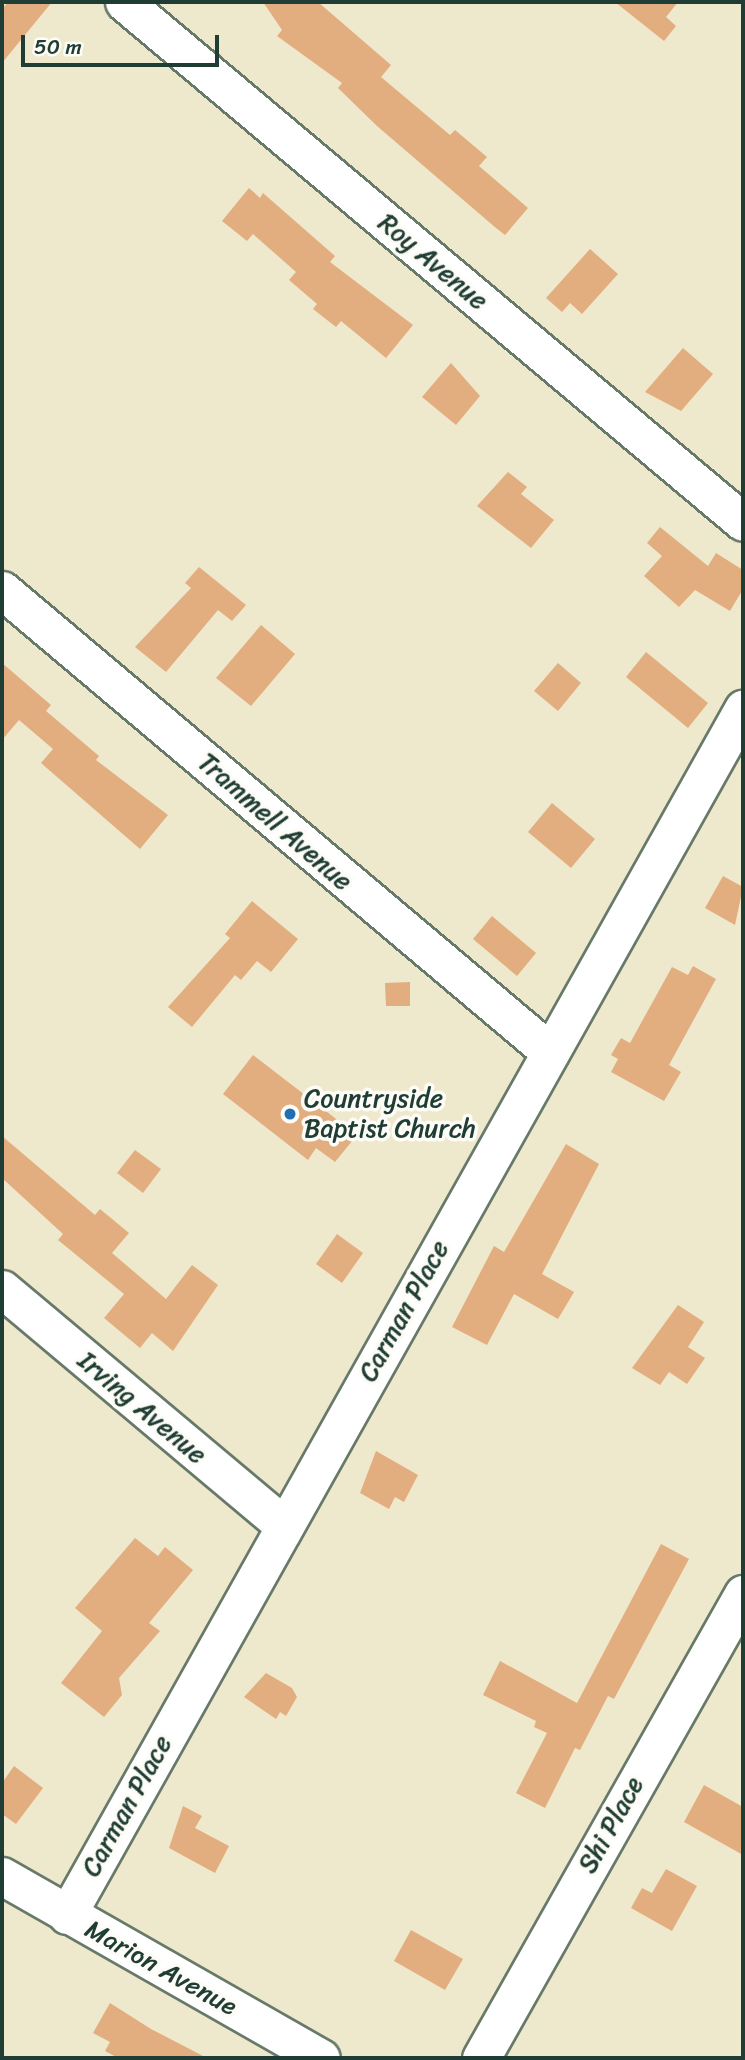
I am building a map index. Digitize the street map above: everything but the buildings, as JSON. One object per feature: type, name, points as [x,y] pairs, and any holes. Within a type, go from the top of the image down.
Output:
[{"type":"street","name":"Roy Avenue","points":[[124,2],[743,522]]},
{"type":"street","name":"Trammell Avenue","points":[[2,590],[550,1052]]},
{"type":"street","name":"Carman Place","points":[[67,1915],[283,1525],[743,709]]},
{"type":"street","name":"Irving Avenue","points":[[2,1289],[283,1525]]},
{"type":"street","name":"Shi Place","points":[[481,2058],[743,1594]]},
{"type":"street","name":"Marion Avenue","points":[[2,1876],[321,2058]]},
{"type":"place","name":"Countryside Baptist Church","points":[[290,1114]]}]
